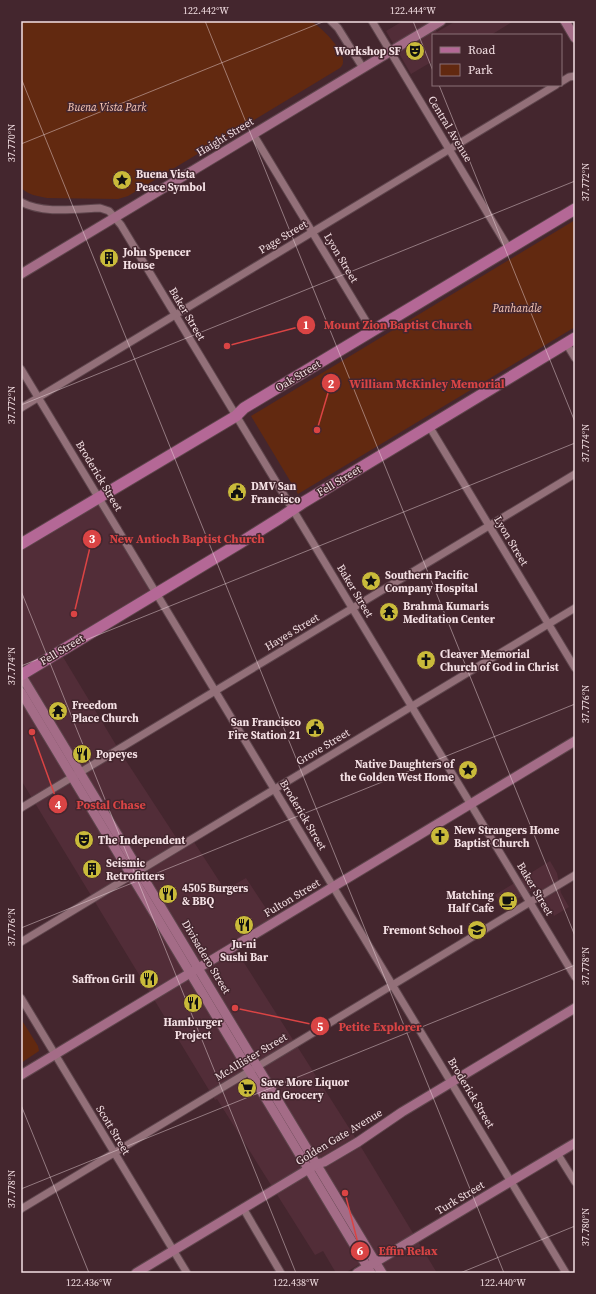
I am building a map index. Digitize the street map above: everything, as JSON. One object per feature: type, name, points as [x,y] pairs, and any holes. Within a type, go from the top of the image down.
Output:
[{"type":"main road","name":"Oak Street","points":[[21,544],[236,416],[244,408],[575,208]]},
{"type":"main road","name":"Fell Street","points":[[21,675],[571,340]]},
{"type":"street","points":[[332,21],[363,68]]},
{"type":"street","name":"Central Avenue","points":[[372,21],[509,249]]},
{"type":"street","name":"Haight Street","points":[[21,274],[441,21]]},
{"type":"street","points":[[565,21],[575,38]]},
{"type":"street","points":[[562,81],[572,76]]},
{"type":"street","name":"Page Street","points":[[21,408],[554,86]]},
{"type":"street","name":"Lyon Street","points":[[253,134],[372,331]]},
{"type":"street","points":[[21,202],[27,206],[44,209],[100,208],[109,211],[115,218]]},
{"type":"street","name":"Baker Street","points":[[115,218],[122,226],[575,977]]},
{"type":"street","points":[[571,340],[575,358]]},
{"type":"street","name":"Broderick Street","points":[[21,369],[566,1273]]},
{"type":"street","name":"Lyon Street","points":[[429,426],[575,668]]},
{"type":"street","name":"Hayes Street","points":[[21,808],[575,474]]},
{"type":"street","name":"Grove Street","points":[[21,942],[575,608]]},
{"type":"street","name":"Divisadero Street","points":[[21,675],[76,775],[313,1166],[372,1267],[382,1273]]},
{"type":"street","name":"Divisadero Street","points":[[21,692],[76,775]]},
{"type":"street","name":"Fulton Street","points":[[21,1075],[575,741]]},
{"type":"street","name":"McAllister Street","points":[[21,1209],[575,875]]},
{"type":"street","name":"Scott Street","points":[[21,998],[187,1273]]},
{"type":"street","name":"Golden Gate Avenue","points":[[136,1273],[313,1166],[324,1162],[358,1142],[402,1112],[575,1008]]},
{"type":"street","name":"Turk Street","points":[[357,1273],[372,1267],[575,1143]]},
{"type":"street","points":[[558,1153],[575,1182]]},
{"type":"street","points":[[243,1208],[281,1273]]},
{"type":"shaded area","points":[[403,21],[430,21],[437,32],[456,21],[512,22],[493,34],[432,34],[432,62],[411,74],[386,31]]},
{"type":"shaded area","points":[[98,498],[156,593],[60,652],[119,750],[181,845],[192,839],[225,890],[246,878],[275,922],[234,947],[358,1142],[437,1273],[387,1273],[375,1255],[345,1273],[336,1273],[323,1251],[315,1255],[217,1099],[215,1100],[21,780],[21,544]]},
{"type":"shaded area","points":[[550,861],[557,873],[561,893],[569,907],[554,916],[538,887],[503,907],[495,895]]},
{"type":"green space","name":"Buena Vista Park","points":[[21,21],[311,21],[322,29],[334,43],[339,50],[343,63],[340,68],[128,196],[118,199],[47,198],[30,194],[21,188]]},
{"type":"green space","name":"Panhandle","points":[[575,220],[575,327],[298,494],[251,416]]},
{"type":"green space","points":[[21,1019],[38,1046],[39,1051],[21,1063]]},
{"type":"place","name":"Workshop SF","points":[[415,51]]},
{"type":"place","name":"Buena Vista Peace Symbol","points":[[122,180]]},
{"type":"place","name":"John Spencer House","points":[[109,258]]},
{"type":"place","name":"Mount Zion Baptist Church","points":[[227,346]]},
{"type":"place","name":"William McKinley Memorial","points":[[317,430]]},
{"type":"place","name":"DMV San Francisco","points":[[237,492]]},
{"type":"place","name":"Southern Pacific Company Hospital","points":[[371,581]]},
{"type":"place","name":"Brahma Kumaris Meditation Center","points":[[389,612]]},
{"type":"place","name":"New Antioch Baptist Church","points":[[74,614]]},
{"type":"place","name":"Cleaver Memorial Church of God in Christ","points":[[426,660]]},
{"type":"place","name":"Freedom Place Church","points":[[58,711]]},
{"type":"place","name":"San Francisco Fire Station 21","points":[[315,728]]},
{"type":"place","name":"Postal Chase","points":[[32,732]]},
{"type":"place","name":"Popeyes","points":[[82,754]]},
{"type":"place","name":"Native Daughters of the Golden West Home","points":[[468,770]]},
{"type":"place","name":"New Strangers Home Baptist Church","points":[[440,836]]},
{"type":"place","name":"The Independent","points":[[84,840]]},
{"type":"place","name":"Seismic Retrofitters","points":[[92,869]]},
{"type":"place","name":"4505 Burgers & BBQ","points":[[168,894]]},
{"type":"place","name":"Matching Half Cafe","points":[[508,901]]},
{"type":"place","name":"Ju-ni Sushi Bar","points":[[244,925]]},
{"type":"place","name":"Fremont School","points":[[477,930]]},
{"type":"place","name":"Saffron Grill","points":[[149,979]]},
{"type":"place","name":"Hamburger Project","points":[[193,1003]]},
{"type":"place","name":"Petite Explorer","points":[[235,1008]]},
{"type":"place","name":"Save More Liquor and Grocery","points":[[247,1088]]},
{"type":"place","name":"Effin Relax","points":[[345,1193]]}]
